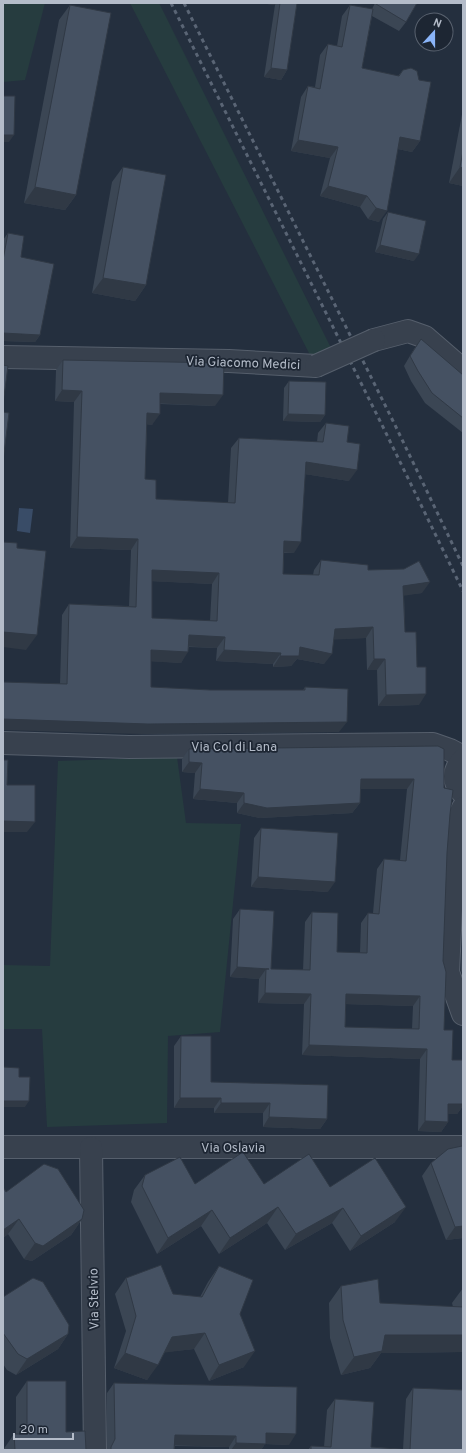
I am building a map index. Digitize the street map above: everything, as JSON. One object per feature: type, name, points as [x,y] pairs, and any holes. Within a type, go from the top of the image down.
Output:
[{"type":"street","name":"Via Giacomo Medici","points":[[3,357],[229,361],[316,366],[374,340],[408,331],[425,336],[463,370]]},
{"type":"street","name":"Via Col di Lana","points":[[3,743],[129,747],[433,744],[450,750],[463,757]]},
{"type":"street","points":[[463,760],[457,766],[455,773],[457,786],[463,793]]},
{"type":"street","points":[[463,808],[455,825],[448,972],[463,1014]]},
{"type":"street","name":"Via Oslavia","points":[[3,1147],[463,1147]]},
{"type":"street","name":"Via Stelvio","points":[[90,1148],[95,1450]]},
{"type":"green space","points":[[3,3],[45,3],[25,80],[3,82]]},
{"type":"green space","points":[[130,3],[159,3],[332,350],[311,357]]},
{"type":"green space","points":[[177,757],[186,823],[241,824],[220,1032],[168,1036],[167,1123],[47,1127],[42,1029],[3,1029],[3,965],[50,966],[58,761]]},
{"type":"water","points":[[19,508],[33,509],[30,533],[17,531]]},
{"type":"building","points":[[280,3],[297,3],[287,70],[271,68]]},
{"type":"building","points":[[417,3],[406,22],[376,4]]},
{"type":"building","points":[[70,5],[111,13],[76,195],[35,187]]},
{"type":"building","points":[[350,5],[373,9],[362,68],[399,76],[403,70],[411,68],[417,71],[419,80],[431,82],[420,141],[400,137],[387,211],[376,208],[367,196],[328,186],[338,147],[298,140],[308,86],[320,89],[328,44],[342,47]]},
{"type":"building","points":[[3,96],[15,96],[14,135],[3,135]]},
{"type":"building","points":[[463,151],[463,168],[460,167]]},
{"type":"building","points":[[123,167],[166,175],[146,285],[103,278]]},
{"type":"building","points":[[388,212],[426,221],[419,254],[380,245]]},
{"type":"building","points":[[8,233],[24,236],[21,257],[54,264],[40,335],[3,333],[3,260]]},
{"type":"building","points":[[421,339],[463,375],[463,418],[432,393],[410,356]]},
{"type":"building","points":[[63,360],[224,363],[223,395],[160,393],[160,414],[147,413],[145,479],[156,480],[156,499],[235,503],[239,438],[323,442],[326,423],[349,426],[347,442],[360,444],[357,470],[306,462],[301,542],[284,541],[283,574],[319,575],[321,560],[368,565],[368,570],[404,569],[419,561],[430,582],[403,586],[405,632],[416,632],[417,667],[426,667],[426,694],[386,695],[385,659],[374,659],[373,627],[335,629],[332,654],[300,647],[299,656],[280,656],[281,653],[224,650],[225,637],[189,635],[188,652],[151,650],[151,687],[210,690],[305,690],[305,687],[348,689],[347,722],[148,724],[3,719],[3,682],[67,684],[69,604],[136,607],[138,539],[77,537],[82,391],[62,390]],"holes":[[[152,570],[219,573],[217,621],[152,618]]]},
{"type":"building","points":[[3,365],[8,366],[3,404]]},
{"type":"building","points":[[289,381],[326,382],[325,415],[288,414]]},
{"type":"building","points":[[3,412],[9,413],[3,461]]},
{"type":"building","points":[[3,542],[17,543],[17,548],[46,551],[37,635],[3,632]]},
{"type":"building","points":[[438,746],[444,749],[444,788],[453,790],[447,853],[443,961],[446,972],[444,1030],[453,1030],[452,1060],[463,1060],[463,1104],[448,1104],[448,1122],[425,1121],[427,1049],[309,1045],[311,994],[265,993],[266,969],[269,969],[237,967],[240,909],[274,911],[271,969],[310,970],[312,912],[338,913],[337,952],[367,953],[368,913],[379,914],[384,859],[406,861],[414,779],[361,779],[360,803],[267,808],[244,803],[244,793],[200,789],[202,763],[189,762],[189,749]],"holes":[[[346,994],[420,996],[419,1029],[345,1027]]]},
{"type":"building","points":[[3,760],[8,760],[7,785],[35,785],[35,822],[3,821]]},
{"type":"building","points":[[261,828],[338,833],[335,882],[258,877]]},
{"type":"building","points":[[181,1036],[211,1036],[211,1082],[328,1085],[327,1119],[269,1117],[270,1103],[221,1103],[221,1098],[180,1098]]},
{"type":"building","points":[[3,1067],[19,1068],[19,1077],[30,1077],[29,1101],[3,1101]]},
{"type":"building","points":[[463,1146],[463,1226],[455,1227],[431,1163],[448,1149]]},
{"type":"building","points":[[243,1152],[264,1184],[309,1154],[330,1187],[375,1158],[406,1207],[361,1236],[343,1208],[296,1234],[278,1207],[230,1238],[212,1210],[168,1238],[142,1186],[145,1175],[180,1157],[195,1184]]},
{"type":"building","points":[[44,1164],[58,1169],[84,1210],[82,1219],[43,1246],[35,1243],[19,1219],[3,1230],[3,1187],[6,1192]]},
{"type":"building","points":[[161,1265],[173,1294],[202,1297],[219,1266],[253,1280],[240,1314],[255,1351],[219,1365],[205,1333],[172,1337],[158,1365],[125,1353],[136,1316],[126,1278]]},
{"type":"building","points":[[33,1278],[43,1282],[69,1325],[68,1334],[27,1359],[18,1354],[3,1333],[3,1297]]},
{"type":"building","points":[[378,1279],[380,1303],[463,1307],[463,1335],[385,1335],[382,1351],[354,1357],[343,1320],[341,1286]]},
{"type":"building","points":[[27,1381],[66,1381],[66,1432],[85,1431],[86,1450],[15,1450],[14,1434],[27,1434]]},
{"type":"building","points":[[114,1383],[297,1387],[296,1434],[266,1433],[266,1444],[236,1443],[236,1436],[175,1435],[174,1450],[111,1450],[115,1439]]},
{"type":"building","points":[[413,1388],[463,1390],[463,1450],[410,1450]]},
{"type":"building","points":[[335,1399],[374,1402],[371,1447],[410,1450],[311,1450],[311,1446],[331,1447]]},
{"type":"railway","points":[[171,3],[384,429],[463,591]]},
{"type":"railway","points":[[184,3],[395,425],[463,566]]}]
